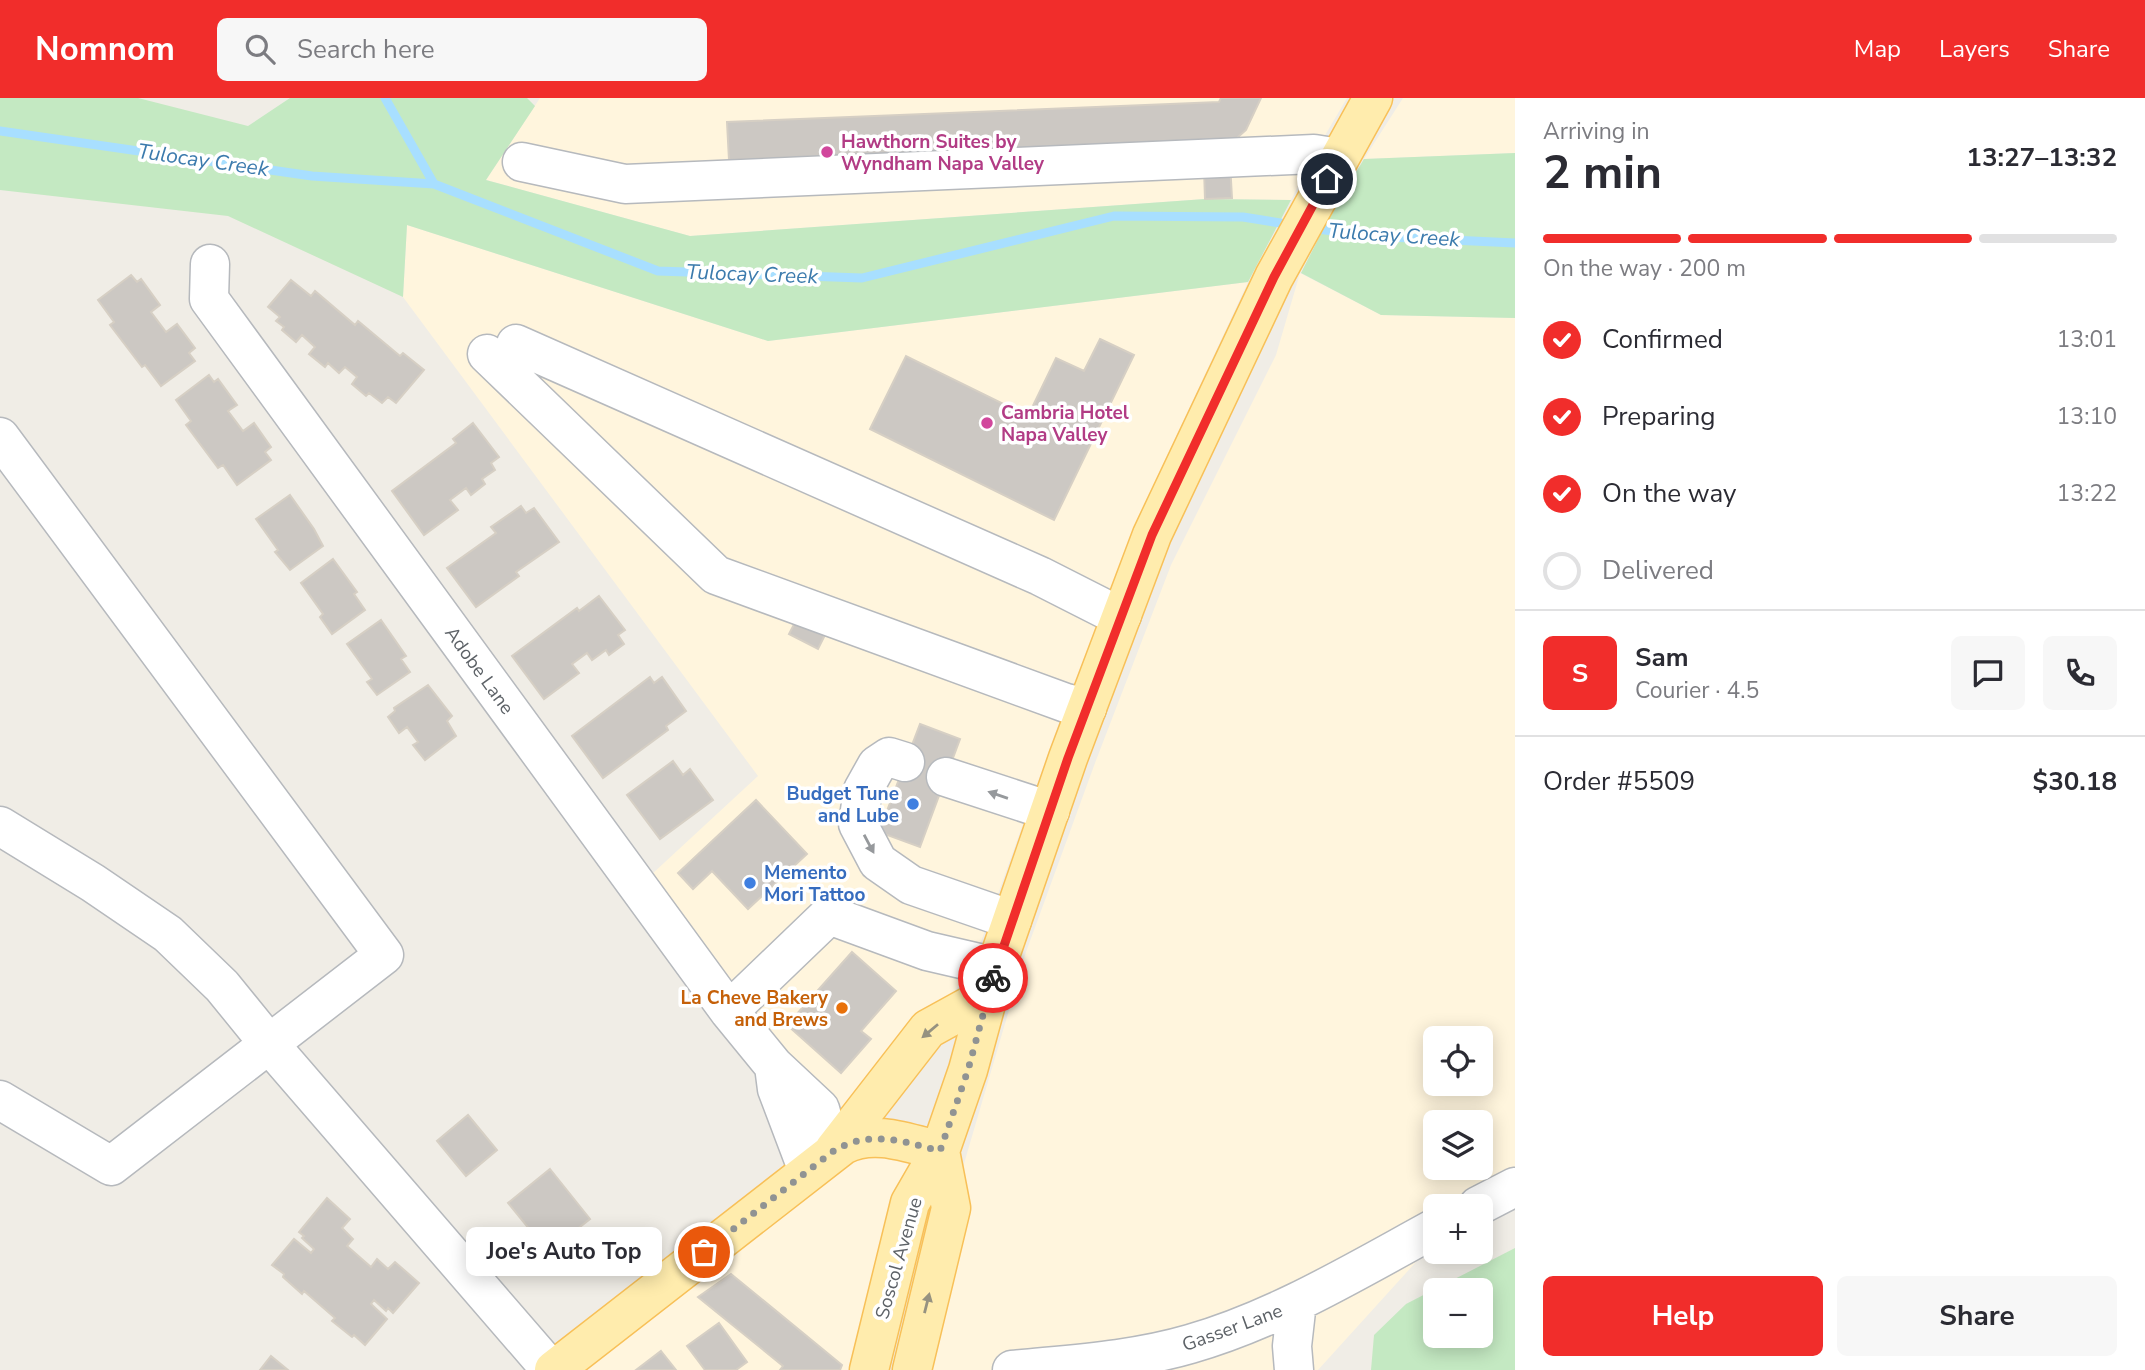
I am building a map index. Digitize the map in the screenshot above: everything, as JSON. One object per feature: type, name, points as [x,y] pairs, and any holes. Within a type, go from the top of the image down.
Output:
[{"type":"main road","name":"Soscol Avenue","points":[[869,1370],[911,1203],[940,1151],[968,1070],[1012,920],[1152,535],[1274,277],[1373,98]]},
{"type":"main road","points":[[820,1162],[929,1029],[992,981]]},
{"type":"main road","points":[[552,1370],[848,1143],[870,1138],[892,1139],[940,1151]]},
{"type":"main road","name":"Soscol Avenue","points":[[912,1370],[951,1208],[940,1151]]},
{"type":"street","points":[[522,162],[625,184],[1314,154],[1339,158]]},
{"type":"street","name":"Adobe Lane","points":[[210,264],[209,299],[729,1011],[774,1066],[820,1109],[820,1162]]},
{"type":"street","points":[[1087,708],[1066,703],[716,575],[501,349],[1040,576],[1122,614]]},
{"type":"street","points":[[0,437],[384,955],[111,1166],[0,1100]]},
{"type":"street","points":[[905,762],[889,757],[877,765],[863,790],[858,824],[878,862],[911,885],[1012,920]]},
{"type":"street","points":[[946,777],[1050,811]]},
{"type":"street","points":[[0,826],[93,883],[168,934],[222,986],[552,1370]]},
{"type":"street","points":[[729,1011],[829,915],[927,951],[992,981]]},
{"type":"street","points":[[1493,1198],[1515,1187]]},
{"type":"street","name":"Gasser Lane","points":[[1012,1370],[1158,1352],[1216,1336],[1297,1302],[1423,1234]]},
{"type":"street","points":[[1294,1370],[1292,1346],[1297,1302]]},
{"type":"shaded area","points":[[540,98],[1347,98],[1291,200],[1205,199],[690,236],[486,180]]},
{"type":"shaded area","points":[[1403,98],[1515,98],[1515,153],[1364,159]]},
{"type":"shaded area","points":[[407,225],[768,341],[1248,282],[1160,471],[1066,703],[972,967],[928,1029],[834,1150],[926,1145],[869,1370],[554,1370],[832,1152],[638,887],[758,776],[403,297]]},
{"type":"shaded area","points":[[1300,273],[1381,315],[1515,318],[1515,1187],[1493,1198],[1493,1194],[1423,1194],[1423,1254],[1318,1370],[912,1370],[951,1208],[1026,952],[1171,565],[1276,355]]},
{"type":"green space","points":[[0,98],[138,98],[248,126],[290,98],[527,98],[535,106],[486,180],[690,236],[1205,199],[1291,200],[1248,282],[768,341],[407,225],[403,297],[228,216],[0,190]]},
{"type":"green space","points":[[1515,153],[1515,318],[1381,315],[1301,273],[1332,212],[1364,159]]},
{"type":"green space","points":[[1515,1248],[1515,1370],[1371,1370],[1374,1335],[1406,1304],[1423,1295],[1423,1348],[1493,1348],[1493,1278],[1457,1278],[1484,1264],[1493,1264],[1493,1259]]},
{"type":"building","name":"Hawthorn Suites by Wyndham Napa Valley","points":[[1221,98],[1261,98],[1246,130],[1229,145],[1232,198],[1205,199],[1203,140],[729,160],[727,122],[1219,102]]},
{"type":"building","points":[[131,275],[137,282],[141,279],[160,305],[151,312],[166,332],[177,324],[195,348],[189,353],[195,361],[161,386],[145,365],[142,367],[110,325],[114,322],[98,300]]},
{"type":"building","points":[[291,280],[311,296],[315,291],[355,325],[358,321],[400,356],[403,353],[424,370],[396,403],[388,397],[382,403],[369,393],[366,396],[352,384],[357,377],[345,367],[339,373],[328,363],[325,367],[309,354],[315,347],[302,335],[296,342],[282,330],[284,327],[276,321],[280,317],[268,307]]},
{"type":"building","name":"Cambria Hotel Napa Valley","points":[[1100,339],[1134,355],[1054,520],[870,429],[906,356],[1028,416],[1056,358],[1084,371]]},
{"type":"building","points":[[209,375],[214,382],[218,379],[237,405],[228,411],[243,431],[254,423],[271,447],[265,452],[271,460],[237,485],[223,465],[218,468],[186,425],[191,421],[176,400]]},
{"type":"building","points":[[473,423],[499,457],[491,463],[495,470],[482,479],[485,484],[471,495],[466,488],[450,500],[458,510],[424,535],[392,491],[456,443],[453,439]]},
{"type":"building","points":[[290,495],[323,546],[290,570],[275,552],[278,550],[256,519]]},
{"type":"building","points":[[521,506],[526,513],[534,508],[559,542],[516,572],[519,576],[476,607],[447,568],[496,533],[491,527]]},
{"type":"building","points":[[333,559],[357,592],[354,594],[365,610],[332,634],[320,617],[323,614],[301,583]]},
{"type":"building","points":[[599,596],[625,630],[618,635],[624,644],[609,655],[606,650],[592,660],[587,653],[572,664],[579,673],[544,699],[512,656],[577,608],[579,611]]},
{"type":"building","points":[[803,607],[832,621],[818,649],[789,634]]},
{"type":"building","points":[[381,620],[406,656],[401,659],[410,672],[377,695],[367,682],[372,679],[347,644]]},
{"type":"building","points":[[650,677],[654,683],[662,677],[686,711],[666,726],[668,730],[603,778],[572,736]]},
{"type":"building","points":[[428,685],[452,716],[447,721],[456,736],[425,760],[413,745],[418,742],[407,727],[399,733],[388,717],[395,711],[394,708]]},
{"type":"building","name":"Budget Tune and Lube","points":[[920,724],[960,739],[920,847],[879,832]]},
{"type":"building","points":[[673,761],[683,775],[690,769],[713,800],[660,839],[627,795]]},
{"type":"building","points":[[756,800],[807,854],[748,909],[712,871],[693,889],[678,873]]},
{"type":"building","name":"La Cheve Bakery and Brews","points":[[852,952],[896,991],[861,1031],[871,1039],[841,1073],[787,1025]]},
{"type":"building","points":[[468,1115],[497,1150],[466,1176],[437,1141]]},
{"type":"building","points":[[550,1169],[590,1219],[548,1252],[508,1203]]},
{"type":"building","points":[[327,1198],[350,1219],[342,1228],[353,1239],[347,1246],[371,1267],[377,1259],[388,1269],[395,1262],[419,1283],[393,1313],[388,1308],[386,1311],[374,1300],[371,1304],[387,1319],[365,1345],[332,1321],[335,1318],[304,1291],[302,1294],[272,1265],[294,1239],[311,1253],[314,1249],[299,1232]]},
{"type":"building","points":[[731,1274],[842,1365],[840,1370],[780,1370],[783,1366],[698,1297]]},
{"type":"building","points":[[719,1323],[747,1362],[736,1370],[705,1370],[687,1346]]},
{"type":"building","points":[[661,1351],[676,1370],[636,1370]]},
{"type":"building","points":[[271,1356],[288,1370],[260,1370]]},
{"type":"waterway","points":[[385,98],[434,184]]},
{"type":"waterway","name":"Tulocay Creek","points":[[0,131],[312,176],[434,184],[658,271],[862,278],[1114,216],[1243,217],[1293,225]]},
{"type":"waterway","name":"Tulocay Creek","points":[[1311,228],[1368,236],[1515,243]]},
{"type":"way so far","points":[[704,1252],[832,1152],[855,1140],[892,1139],[940,1151],[968,1070],[993,978]]},
{"type":"place","name":"Hawthorn Suites by Wyndham Napa Valley","points":[[827,152]]},
{"type":"place","name":"Cambria Hotel Napa Valley","points":[[987,423]]},
{"type":"place","name":"Budget Tune and Lube","points":[[913,804]]},
{"type":"place","name":"Memento Mori Tattoo","points":[[750,883]]},
{"type":"place","name":"La Cheve Bakery and Brews","points":[[842,1008]]},
{"type":"place","name":"Joe's Auto Top","points":[[704,1252]]},
{"type":"route","points":[[993,978],[1068,758],[1152,535],[1274,277],[1327,179]]}]
